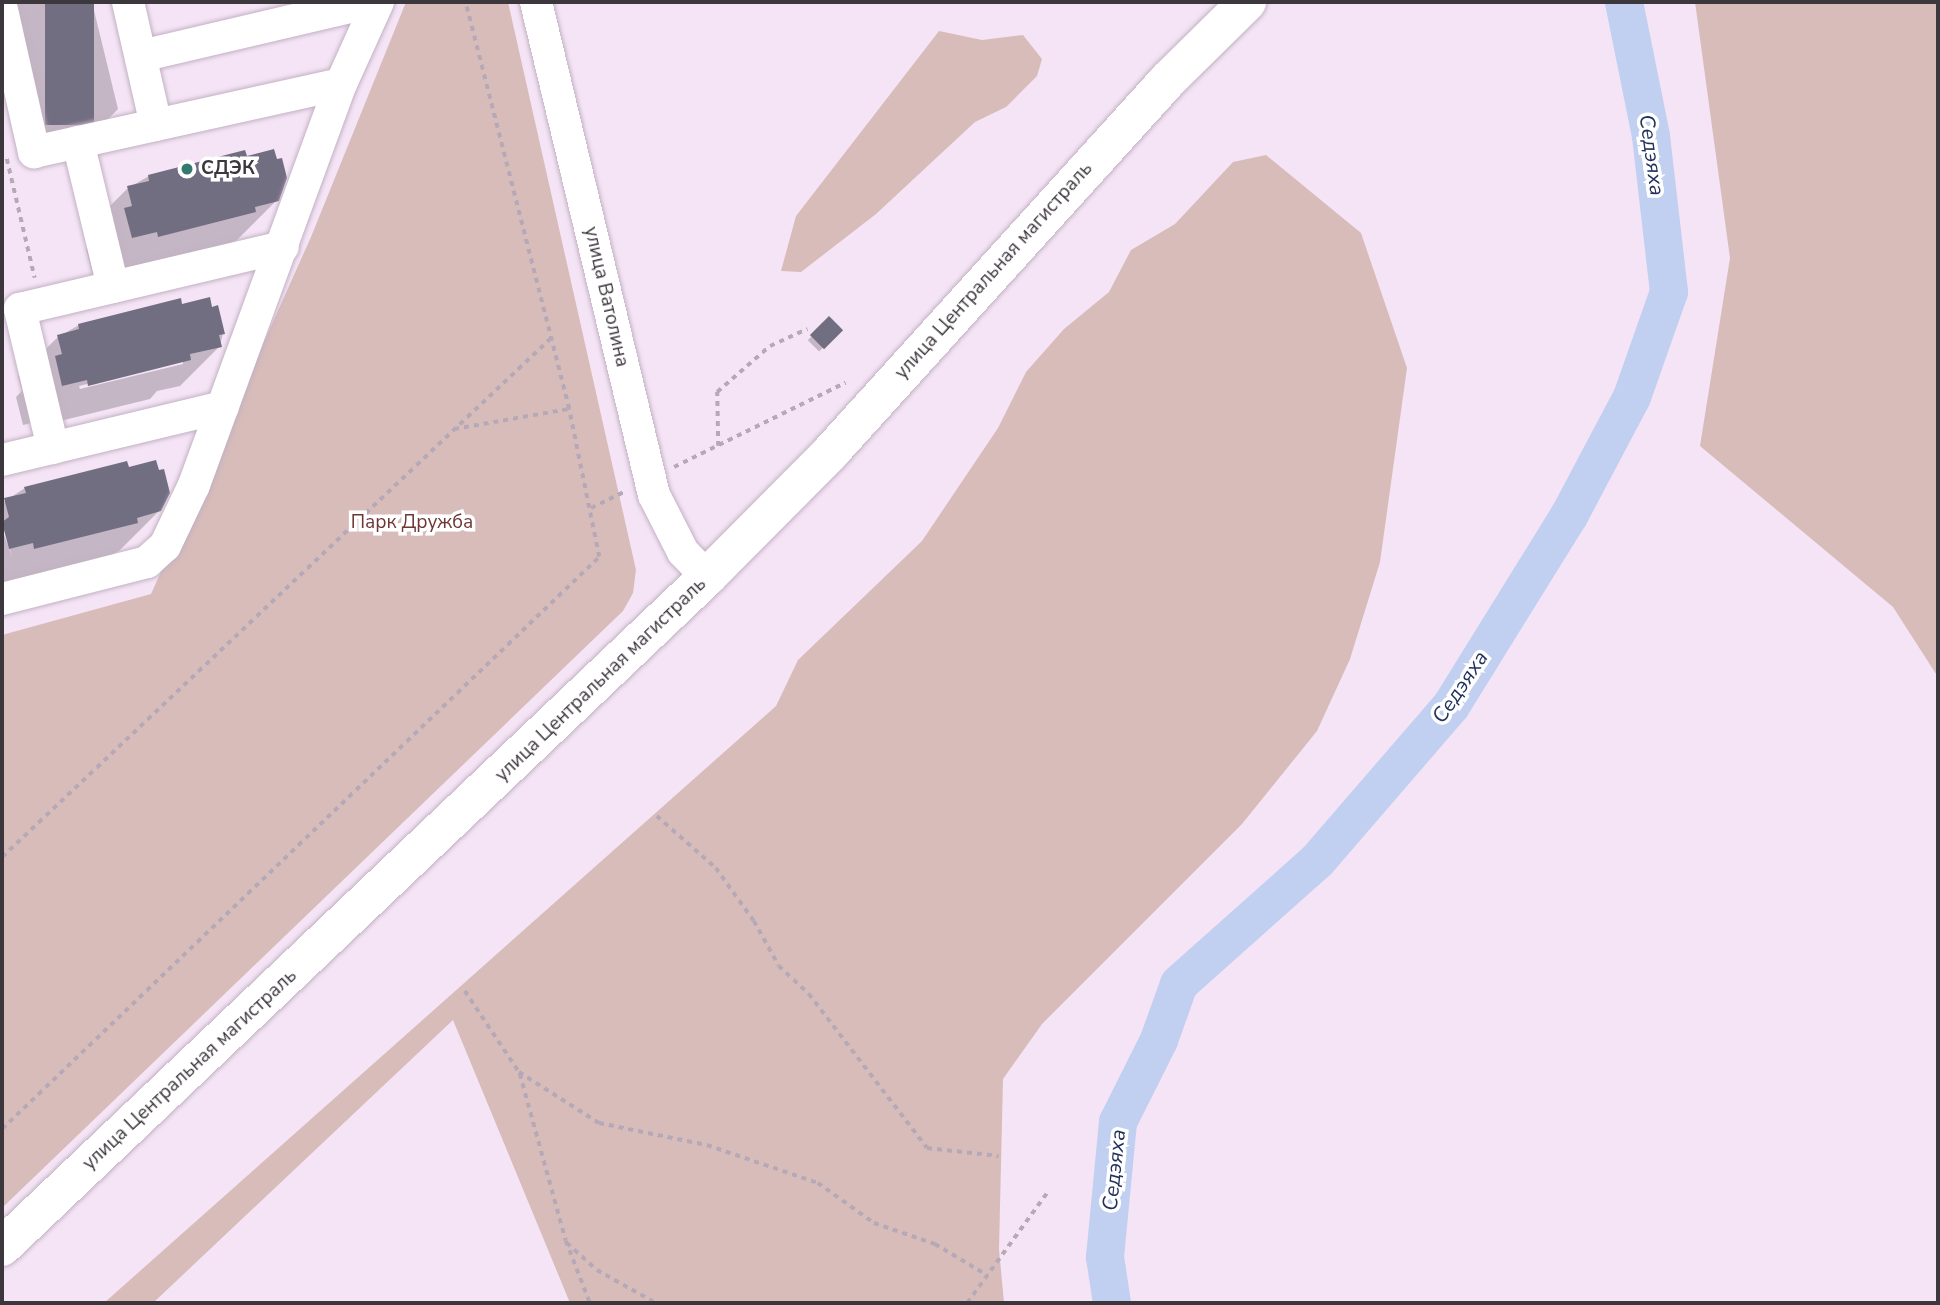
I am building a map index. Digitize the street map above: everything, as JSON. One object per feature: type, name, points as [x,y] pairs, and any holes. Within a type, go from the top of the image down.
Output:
[{"type":"main road","name":"улица Центральная магистраль","points":[[2,1247],[707,578],[830,453],[1168,80],[1247,2]]},
{"type":"street","points":[[128,2],[156,125]]},
{"type":"street","points":[[141,56],[371,2]]},
{"type":"street","points":[[2,599],[157,557],[194,485],[341,84],[379,2]]},
{"type":"street","name":"улица Ватолина","points":[[537,2],[649,480],[666,526],[707,578]]},
{"type":"street","points":[[2,10],[34,152],[341,84]]},
{"type":"street","points":[[78,142],[113,287]]},
{"type":"street","points":[[53,448],[20,309],[283,247]]},
{"type":"street","points":[[2,460],[223,407]]},
{"type":"path","points":[[2,1129],[599,557],[569,409],[465,2]]},
{"type":"path","points":[[5,153],[42,304]]},
{"type":"path","points":[[718,446],[717,392],[770,346],[807,329]]},
{"type":"path","points":[[2,857],[550,339]]},
{"type":"path","points":[[591,508],[845,383]]},
{"type":"path","points":[[454,429],[569,409]]},
{"type":"path","points":[[657,816],[716,868],[754,921],[779,966],[809,994],[928,1148],[999,1156]]},
{"type":"path","points":[[465,991],[519,1072],[566,1241],[590,1303]]},
{"type":"path","points":[[519,1072],[600,1123],[707,1145],[818,1183],[874,1223],[934,1244],[987,1275]]},
{"type":"path","points":[[967,1303],[1046,1193]]},
{"type":"path","points":[[566,1241],[597,1270],[656,1303]]},
{"type":"green space","name":"Парк Дружба","points":[[406,2],[508,2],[636,570],[633,593],[623,611],[2,1208],[2,635],[151,594],[311,237]]},
{"type":"green space","points":[[1695,2],[1938,2],[1938,677],[1893,607],[1700,446],[1730,258]]},
{"type":"green space","points":[[939,31],[982,40],[1023,35],[1042,59],[1037,76],[1006,107],[975,122],[876,214],[801,272],[781,271],[796,216]]},
{"type":"green space","points":[[1266,155],[1361,233],[1407,368],[1380,562],[1350,659],[1317,731],[1242,824],[1042,1024],[1003,1079],[999,1249],[1004,1303],[570,1303],[453,1020],[153,1303],[104,1303],[776,706],[798,660],[922,541],[998,428],[1026,372],[1064,329],[1109,292],[1131,250],[1175,224],[1233,162]]},
{"type":"building","points":[[45,2],[94,2],[94,125],[45,125]]},
{"type":"building","points":[[274,149],[277,159],[282,158],[287,178],[279,201],[255,207],[256,212],[158,237],[157,232],[132,238],[124,208],[132,206],[127,186],[149,181],[148,175],[245,150],[247,156]]},
{"type":"building","points":[[210,297],[212,307],[218,305],[225,334],[219,335],[222,347],[190,354],[191,360],[88,386],[87,380],[62,386],[55,356],[62,354],[57,335],[79,329],[78,324],[181,298],[182,304]]},
{"type":"building","points":[[829,316],[843,330],[824,349],[810,335]]},
{"type":"building","points":[[156,460],[159,470],[164,469],[170,493],[161,511],[137,518],[138,523],[34,549],[33,543],[9,549],[2,522],[9,517],[4,498],[26,493],[24,487],[127,461],[129,467]]},
{"type":"waterway","name":"Седэяха","points":[[1112,1303],[1105,1257],[1118,1122],[1159,1040],[1179,984],[1318,860],[1451,706],[1569,516],[1632,397],[1669,292],[1651,136],[1624,2]]},
{"type":"place","name":"СДЭК","points":[[187,169]]}]
